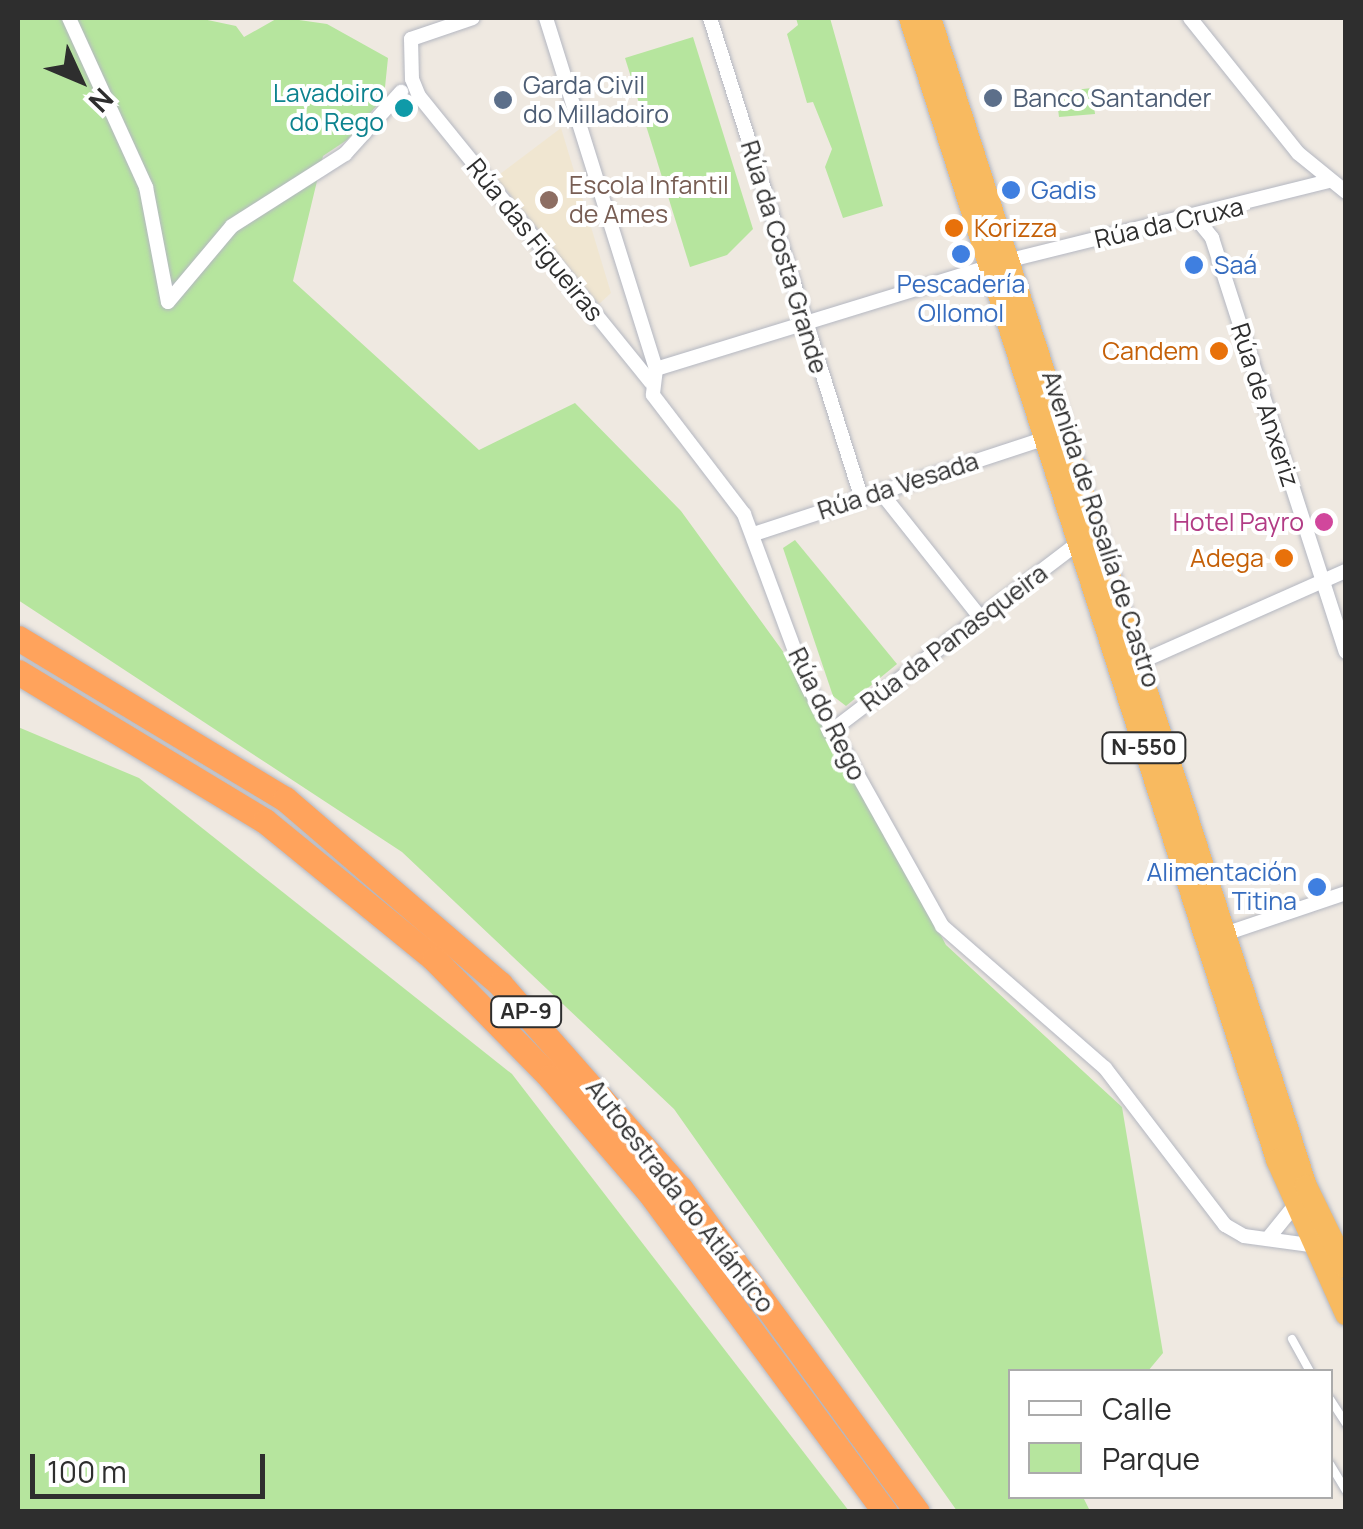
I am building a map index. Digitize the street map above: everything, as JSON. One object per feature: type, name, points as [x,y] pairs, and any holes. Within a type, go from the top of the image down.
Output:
[{"type":"highway","name":"Avenida de Rosalía de Castro","points":[[910,18],[1138,663],[1225,934],[1306,1226]]},
{"type":"highway","name":"Avenida de Rosalía de Castro","points":[[930,18],[1043,439],[1306,1226]]},
{"type":"highway","name":"Autoestrada do Atlántico","points":[[18,638],[284,799],[500,984],[680,1188],[917,1512]]},
{"type":"highway","name":"Autoestrada do Atlántico","points":[[18,672],[265,821],[434,959],[550,1077],[649,1192],[885,1512]]},
{"type":"highway","name":"N-550","points":[[1306,1226],[1346,1268]]},
{"type":"highway","name":"N-550","points":[[1306,1226],[1346,1314]]},
{"type":"street","points":[[69,18],[146,187],[168,302],[232,226],[344,154],[401,92],[411,39],[473,18]]},
{"type":"street","name":"Rúa do Rego","points":[[546,18],[654,376],[657,403],[718,473],[754,534],[830,732],[953,940],[1105,1068],[1225,1225],[1244,1236],[1270,1236],[1306,1226]]},
{"type":"street","name":"Rúa da Costa Grande","points":[[710,18],[861,496]]},
{"type":"street","points":[[1191,18],[1288,142],[1346,192]]},
{"type":"street","name":"Rúa das Figueiras","points":[[411,39],[412,79],[420,96],[654,376]]},
{"type":"street","points":[[401,92],[420,96]]},
{"type":"street","name":"Rúa da Cruxa","points":[[996,265],[1196,218],[1330,181]]},
{"type":"street","name":"Rúa de Anxeriz","points":[[1196,218],[1212,238],[1346,652]]},
{"type":"street","points":[[654,376],[803,322],[996,265]]},
{"type":"street","name":"Rúa da Vesada","points":[[754,534],[1043,439]]},
{"type":"street","points":[[879,490],[980,618]]},
{"type":"street","name":"Rúa da Panasqueira","points":[[830,732],[1077,544]]},
{"type":"street","points":[[1138,663],[1346,571]]},
{"type":"street","points":[[1225,934],[1346,893]]},
{"type":"street","points":[[1270,1236],[1306,1226]]},
{"type":"lane","points":[[1292,1340],[1308,1369]]},
{"type":"lane","points":[[1333,1469],[1346,1492]]},
{"type":"shaded area","name":"Escola Infantil de Ames","points":[[561,128],[611,293],[599,304],[496,177]]},
{"type":"green space","points":[[18,18],[198,18],[236,26],[244,37],[276,19],[299,20],[327,24],[388,58],[384,97],[347,140],[323,156],[293,281],[479,450],[575,403],[681,511],[808,686],[946,945],[1122,1107],[1163,1353],[1150,1369],[1008,1369],[1008,1499],[1084,1499],[1090,1511],[957,1511],[674,1109],[402,852],[18,600]]},
{"type":"green space","points":[[796,18],[830,18],[883,206],[843,218],[825,167],[832,149],[813,102],[807,103],[787,34],[798,25]]},
{"type":"green space","points":[[693,37],[753,229],[727,255],[690,267],[625,58]]},
{"type":"green space","points":[[1092,88],[1095,114],[1059,117],[1056,92]]},
{"type":"green space","points":[[795,540],[897,664],[846,706],[833,696],[783,548]]},
{"type":"green space","points":[[18,727],[139,778],[512,1074],[849,1511],[18,1511]]},
{"type":"place","name":"Banco Santander","points":[[993,98]]},
{"type":"place","name":"Garda Civil do Milladoiro","points":[[503,100]]},
{"type":"place","name":"Lavadoiro do Rego","points":[[404,108]]},
{"type":"place","name":"Gadis","points":[[1011,190]]},
{"type":"place","name":"Escola Infantil de Ames","points":[[549,200]]},
{"type":"place","name":"Korizza","points":[[954,228]]},
{"type":"place","name":"Pescadería Ollomol","points":[[961,254]]},
{"type":"place","name":"Saá","points":[[1194,265]]},
{"type":"place","name":"Candem","points":[[1219,351]]},
{"type":"place","name":"Hotel Payro","points":[[1324,522]]},
{"type":"place","name":"Adega","points":[[1284,558]]},
{"type":"place","name":"Alimentación Titina","points":[[1317,887]]}]
